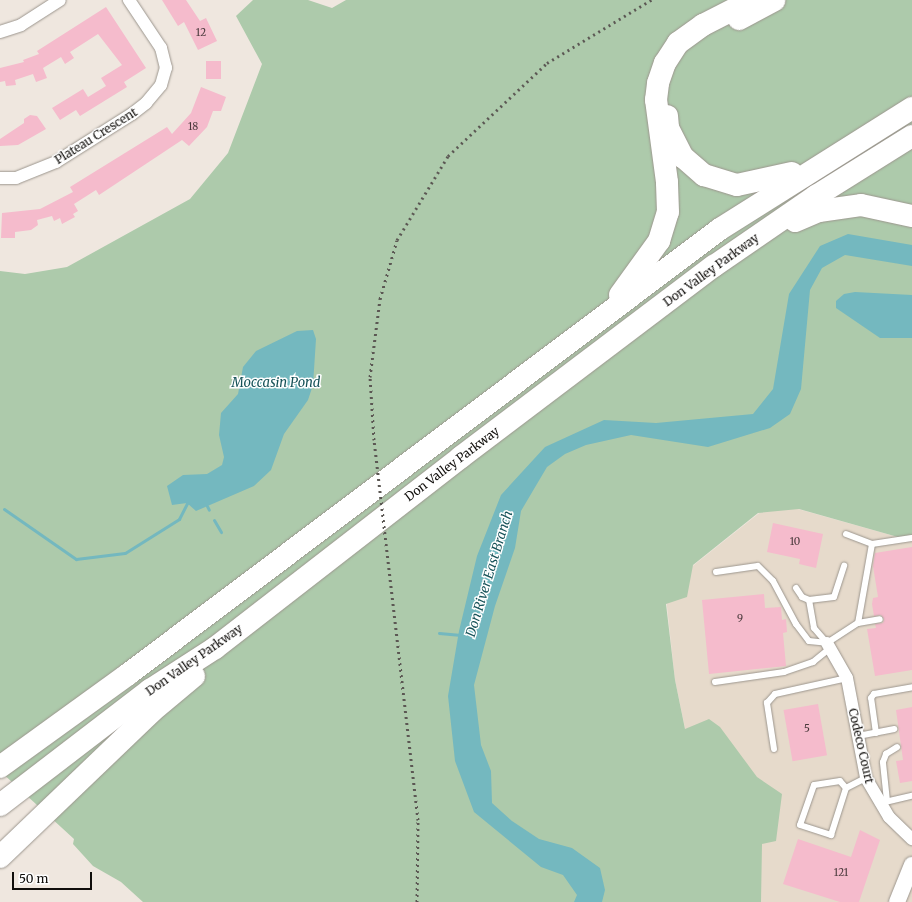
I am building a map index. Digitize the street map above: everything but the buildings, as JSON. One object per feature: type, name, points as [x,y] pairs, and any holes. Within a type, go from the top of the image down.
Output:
[{"type":"highway","points":[[609,310],[659,241],[668,212],[667,182],[656,100],[658,83],[665,63],[678,43],[703,25],[752,0]]},
{"type":"highway","points":[[774,0],[701,38],[671,67],[665,87],[668,128],[683,157],[704,175],[737,185],[769,180],[820,164]]},
{"type":"highway","points":[[0,767],[127,675],[609,310],[720,229],[820,164],[912,108]]},
{"type":"highway","name":"Don Valley Parkway","points":[[0,804],[150,690],[215,648],[461,456],[714,266],[912,136]]},
{"type":"highway","points":[[761,235],[819,211],[840,207],[861,205],[912,216]]},
{"type":"highway","points":[[0,857],[152,712],[196,674],[215,648]]},
{"type":"street","points":[[0,32],[21,26],[60,0]]},
{"type":"street","name":"Plateau Crescent","points":[[0,178],[16,178],[56,162],[132,114],[146,103],[161,85],[166,68],[161,48],[129,0]]},
{"type":"street","name":"Codeco Court","points":[[828,646],[847,678],[866,778],[912,839]]},
{"type":"street","points":[[897,902],[912,867]]},
{"type":"lane","points":[[846,534],[872,544],[912,538]]},
{"type":"lane","points":[[858,623],[872,544]]},
{"type":"lane","points":[[716,572],[758,566],[773,580],[809,641],[828,646]]},
{"type":"lane","points":[[796,588],[802,598],[809,600],[834,597],[844,566]]},
{"type":"lane","points":[[809,600],[814,628],[828,646]]},
{"type":"lane","points":[[715,682],[784,672],[813,662],[828,646],[858,623],[880,619]]},
{"type":"lane","points":[[774,748],[766,703],[775,694],[847,678]]},
{"type":"lane","points":[[876,733],[871,698],[874,694],[912,687]]},
{"type":"lane","points":[[858,736],[894,729]]},
{"type":"lane","points":[[897,747],[886,754],[883,762],[883,802],[912,796]]},
{"type":"lane","points":[[846,788],[840,781],[814,785],[800,825],[831,835],[846,788],[866,778]]},
{"type":"shaded area","points":[[773,502],[912,541],[912,902],[747,902],[686,733],[675,680],[665,588]]},
{"type":"green space","points":[[253,0],[308,0],[332,8],[346,0],[912,0],[912,541],[799,509],[758,513],[693,565],[687,597],[666,604],[675,680],[685,729],[709,719],[720,727],[757,777],[782,794],[776,841],[762,844],[761,902],[143,902],[121,882],[93,866],[73,844],[74,839],[0,771],[0,271],[25,274],[67,267],[190,199],[228,153],[262,64],[236,16]]},
{"type":"water","name":"Don River East Branch","points":[[848,234],[912,245],[912,266],[845,255],[822,268],[810,290],[801,389],[790,414],[770,428],[708,447],[631,435],[586,445],[565,454],[547,467],[521,511],[515,548],[495,606],[474,685],[481,745],[491,771],[492,803],[512,821],[539,839],[572,848],[600,868],[605,890],[602,902],[574,902],[577,895],[563,875],[541,867],[474,812],[455,761],[448,696],[459,631],[477,556],[501,495],[545,447],[604,420],[656,423],[753,414],[773,389],[789,294],[820,246]]},
{"type":"water","points":[[855,292],[912,295],[912,338],[880,338],[836,308],[836,301],[844,294]]},
{"type":"water","name":"Moccasin Pond","points":[[313,330],[316,339],[313,385],[308,400],[284,434],[271,470],[254,486],[196,511],[187,503],[172,505],[167,486],[183,475],[207,474],[222,465],[224,457],[219,435],[221,413],[238,394],[243,367],[256,351],[297,331]]},
{"type":"waterway","points":[[4,509],[76,559],[125,553],[179,519],[187,503]]},
{"type":"waterway","points":[[207,506],[209,510]]},
{"type":"waterway","points":[[214,520],[221,532]]},
{"type":"waterway","name":"Don River East Branch","points":[[439,633],[461,635]]},
{"type":"railway","points":[[417,902],[418,820],[374,440],[370,377],[380,299],[397,240],[448,156],[547,63],[651,0]]}]
